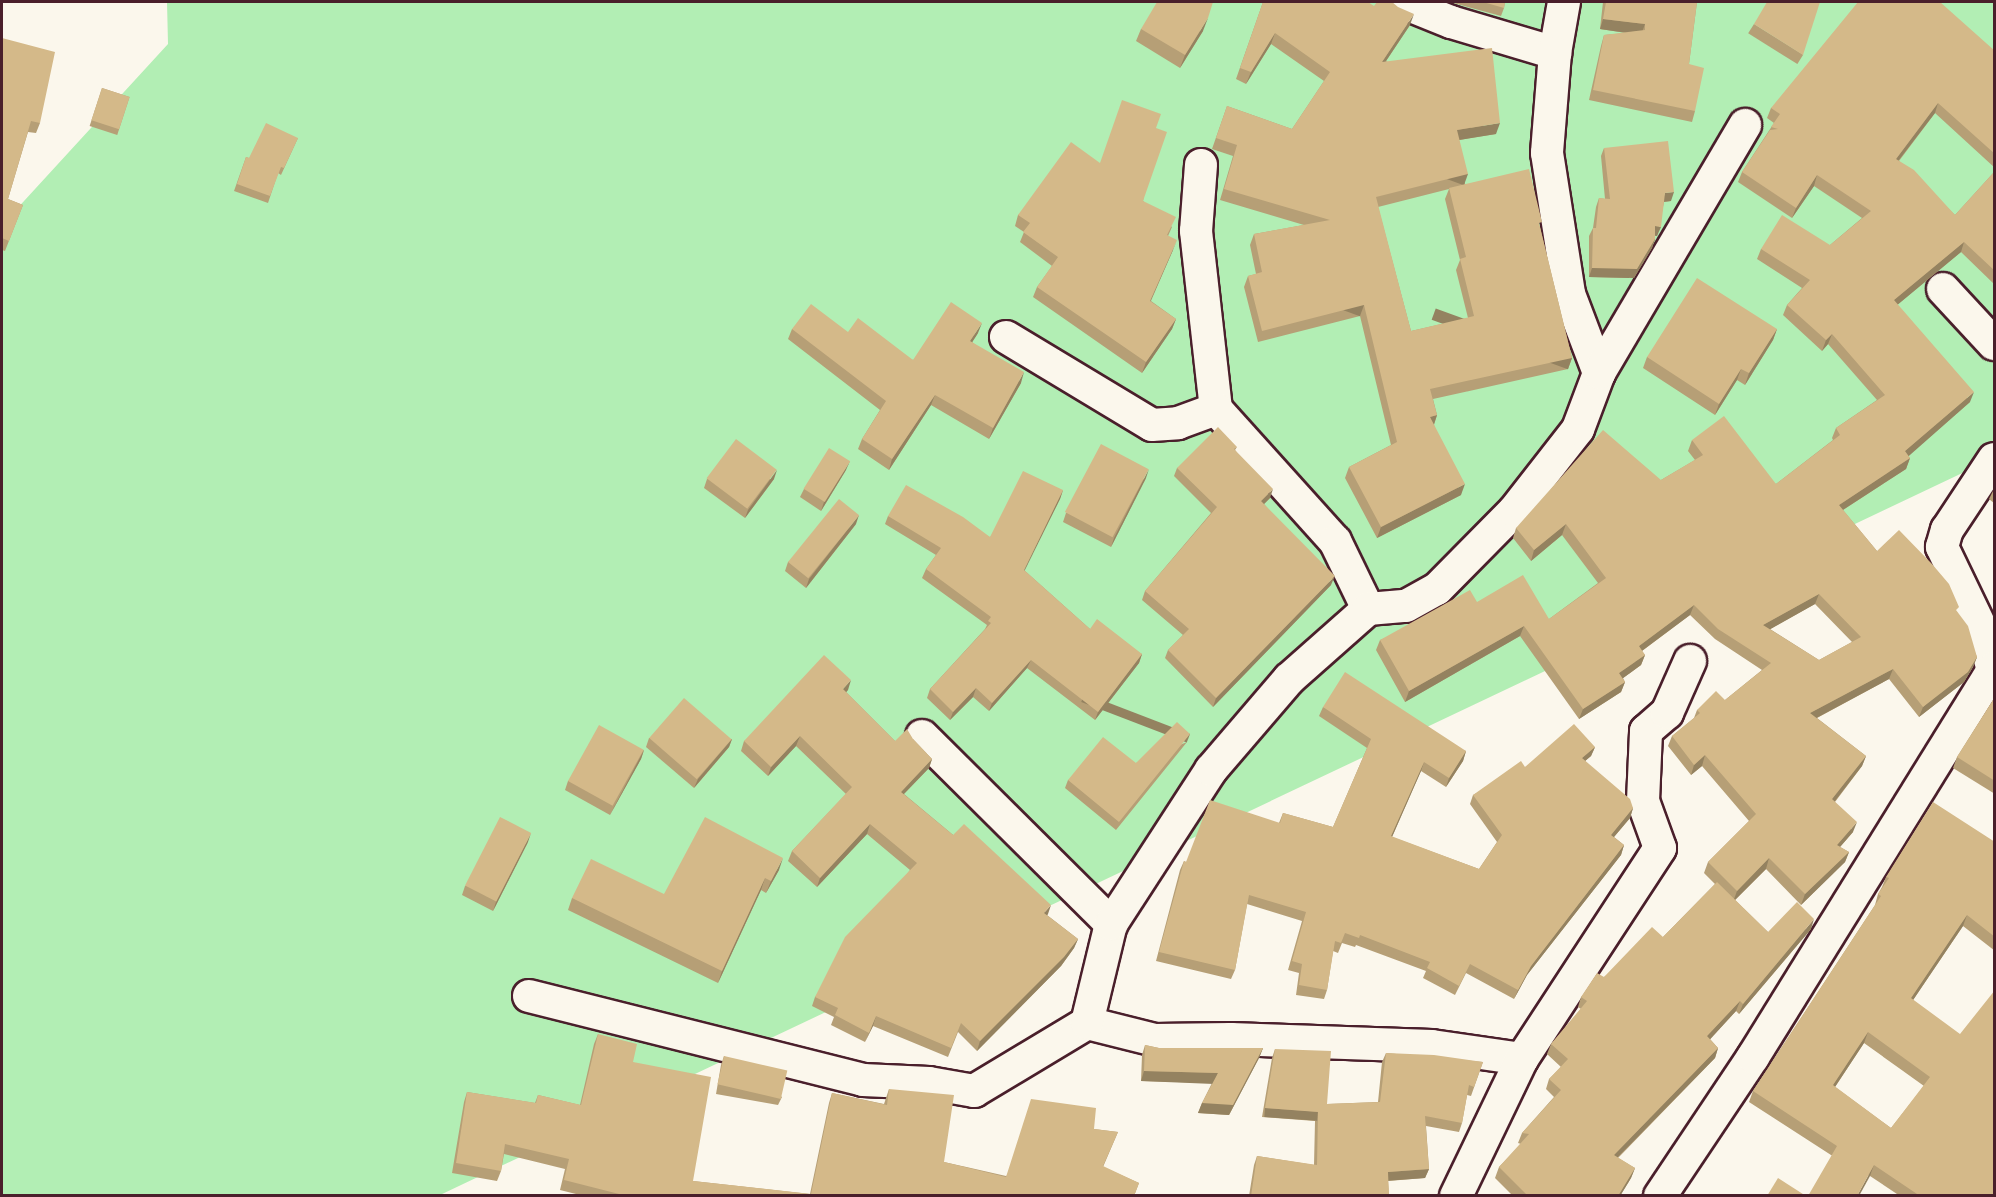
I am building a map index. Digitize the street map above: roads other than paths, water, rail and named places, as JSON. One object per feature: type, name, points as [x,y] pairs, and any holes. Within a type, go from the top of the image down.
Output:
[{"type":"street","points":[[1401,2],[1451,21],[1555,52]]},
{"type":"street","points":[[1564,2],[1555,52],[1547,153],[1569,294],[1599,373]]},
{"type":"street","points":[[1087,1023],[1111,924],[1211,770],[1289,679],[1368,609],[1406,606],[1437,589],[1514,511],[1578,429],[1599,373],[1744,125]]},
{"type":"street","points":[[1202,165],[1196,231],[1216,409],[1335,541],[1368,609]]},
{"type":"street","points":[[1943,289],[1995,344]]},
{"type":"street","points":[[1006,338],[1152,425],[1178,423],[1216,409]]},
{"type":"street","points":[[1660,1196],[1753,1057],[1994,669],[1981,627],[1942,547],[1947,530],[1995,459]]},
{"type":"street","points":[[1456,1196],[1522,1059],[1660,848],[1643,801],[1646,731],[1667,713],[1690,661]]},
{"type":"street","points":[[922,736],[1111,924]]},
{"type":"street","points":[[529,996],[863,1080],[928,1083],[974,1091],[1087,1023],[1155,1040],[1231,1039],[1432,1046],[1522,1059]]}]
